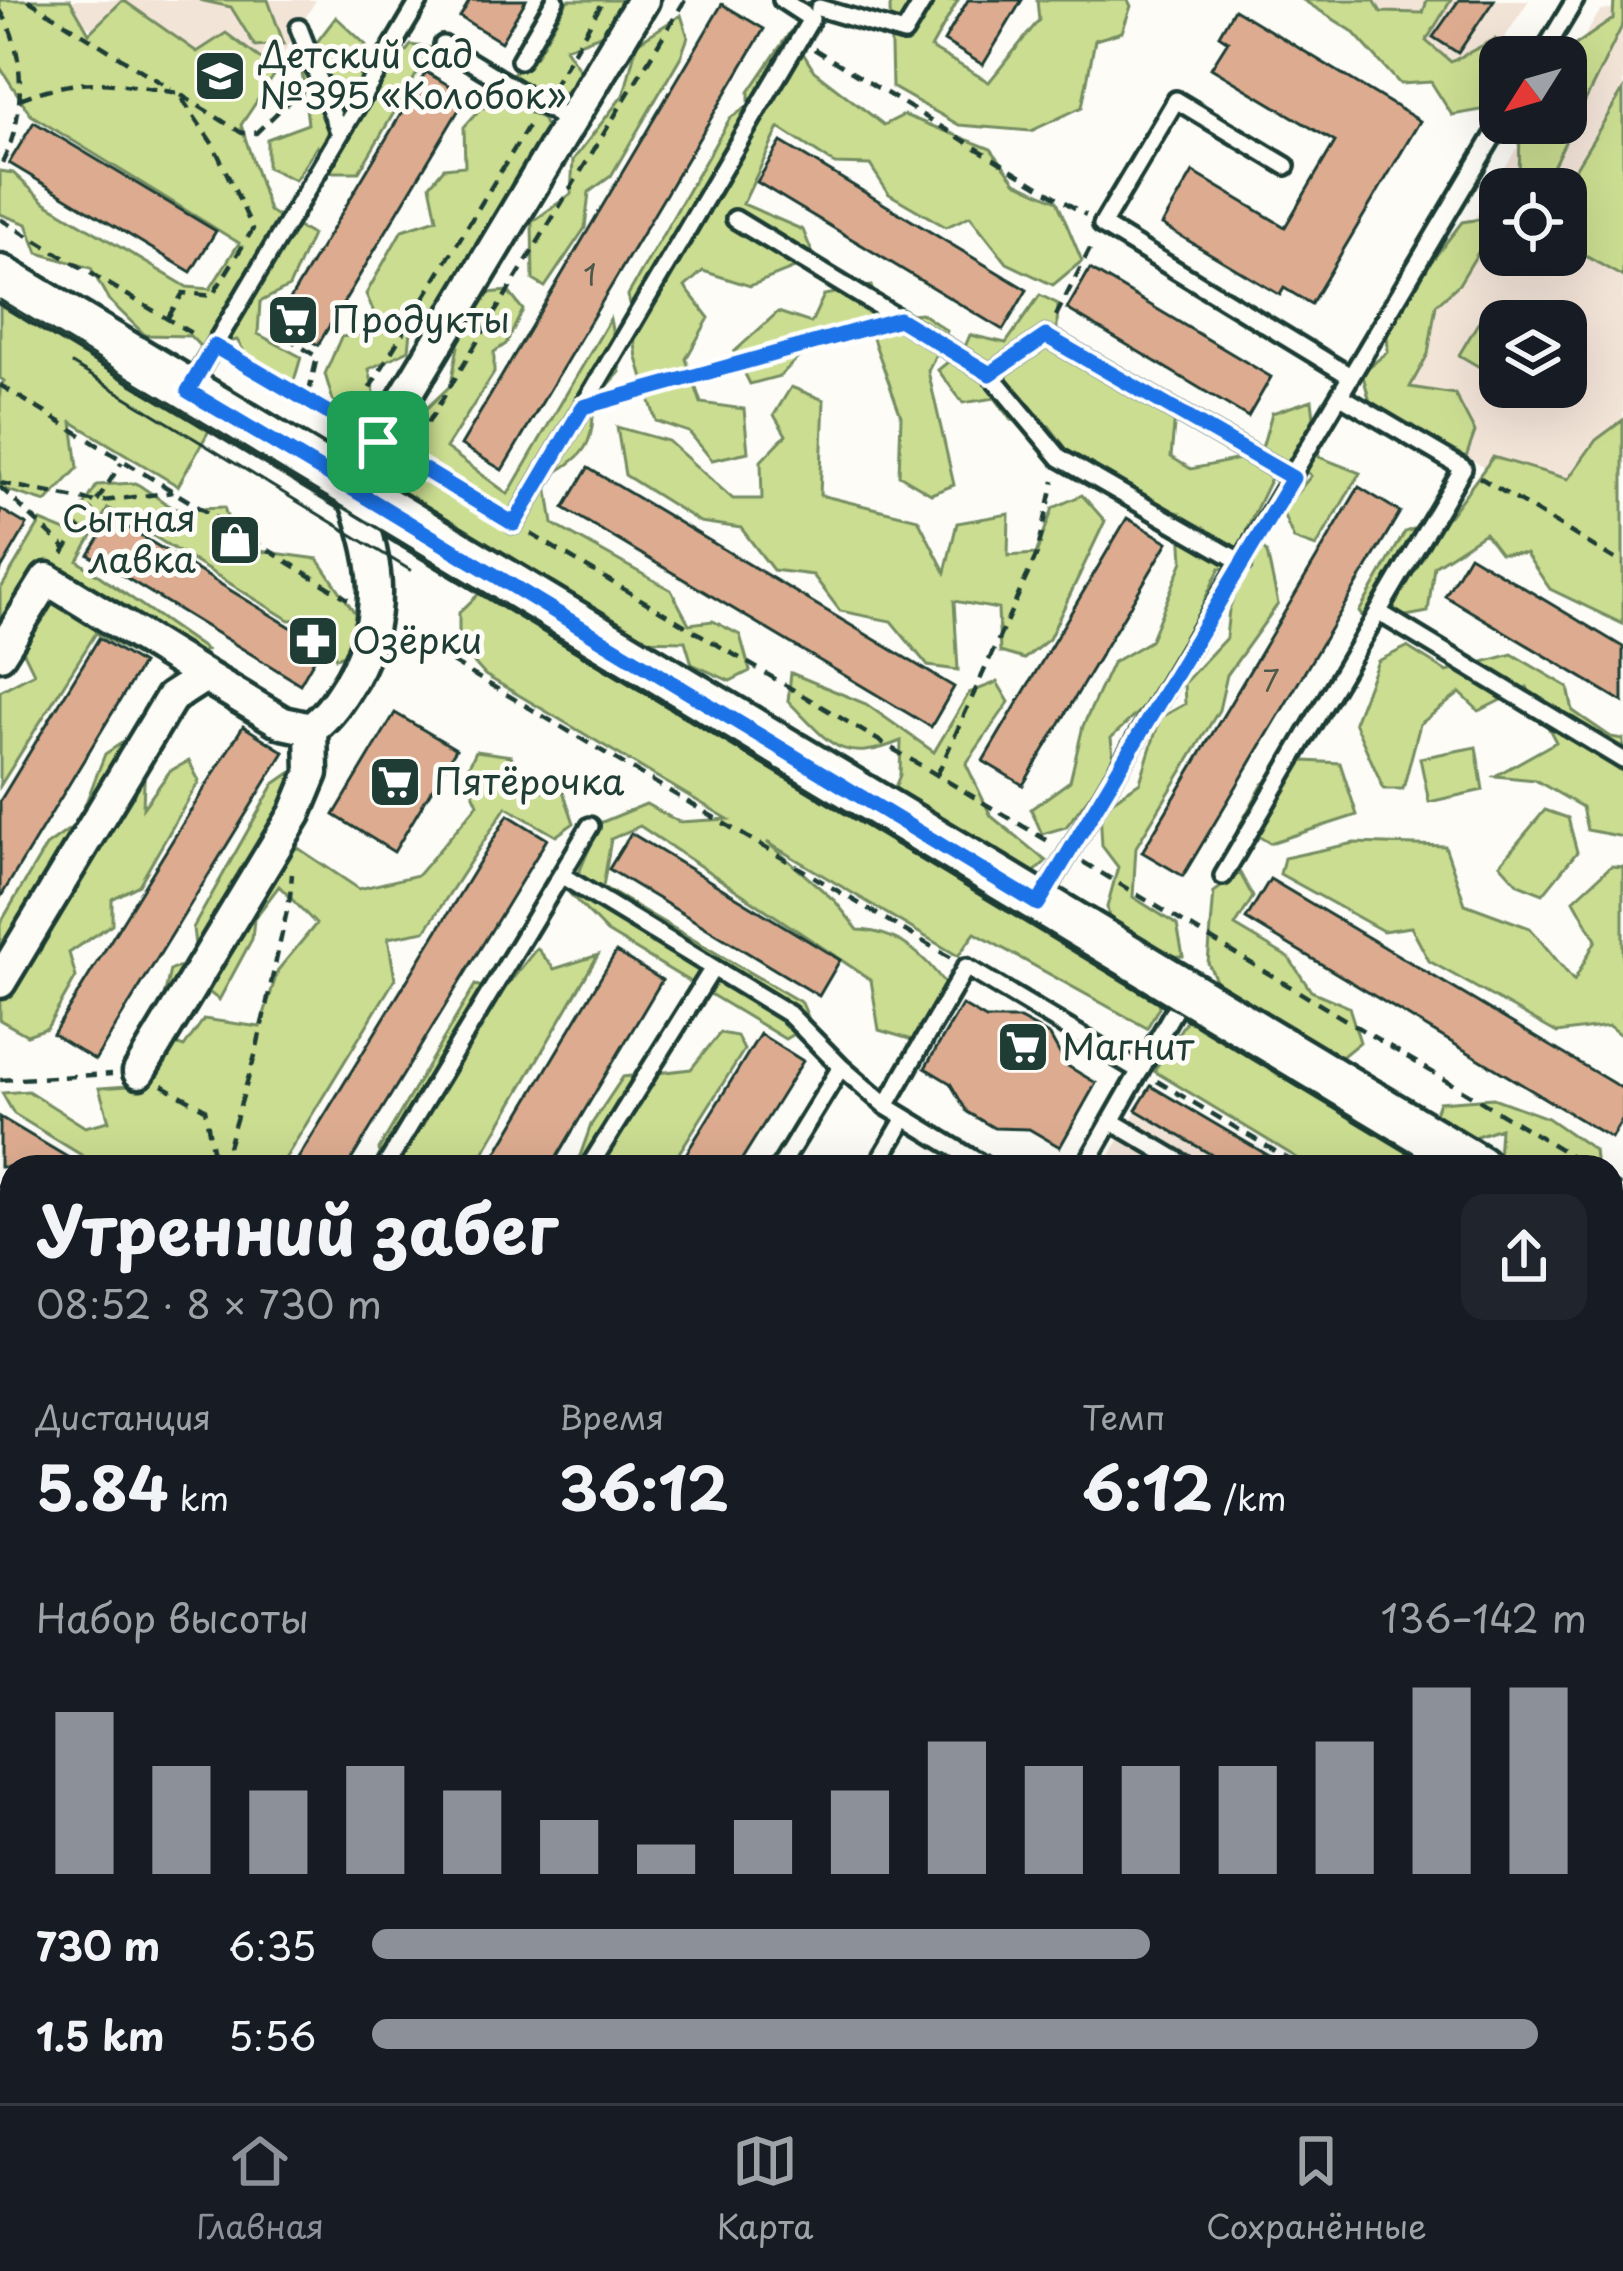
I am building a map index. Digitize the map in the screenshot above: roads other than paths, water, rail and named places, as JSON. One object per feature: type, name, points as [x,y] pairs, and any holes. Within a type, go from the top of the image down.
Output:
[{"type":"main road","points":[[0,277],[1458,1155]]},
{"type":"street","points":[[311,729],[331,713],[368,649],[376,616],[372,547],[336,479],[378,442],[643,0]]},
{"type":"street","points":[[0,654],[47,579],[283,723],[311,729]]},
{"type":"street","points":[[0,982],[171,698],[206,676]]},
{"type":"street","points":[[139,1072],[295,814],[312,773],[311,729]]},
{"type":"lane","points":[[188,391],[420,0]]},
{"type":"lane","points":[[520,60],[555,0]]},
{"type":"lane","points":[[782,0],[904,33],[924,0]]},
{"type":"lane","points":[[1554,36],[1575,0]]},
{"type":"lane","points":[[514,524],[818,9]]},
{"type":"lane","points":[[299,28],[340,134]]},
{"type":"lane","points":[[443,45],[570,122]]},
{"type":"lane","points":[[1286,166],[1177,100],[1102,226],[1350,376]]},
{"type":"lane","points":[[1038,904],[1489,144]]},
{"type":"lane","points":[[735,219],[990,374],[1060,458],[1243,563]]},
{"type":"lane","points":[[990,374],[1046,336],[1293,478]]},
{"type":"lane","points":[[1223,876],[1463,468],[1340,396]]},
{"type":"lane","points":[[1380,613],[1623,760]]},
{"type":"lane","points":[[392,1155],[590,826]]},
{"type":"lane","points":[[561,875],[789,1014],[886,1106],[966,1155]]},
{"type":"lane","points":[[886,1106],[966,967],[1140,1071]]},
{"type":"lane","points":[[596,1155],[713,968]]},
{"type":"lane","points":[[1091,1155],[1185,991]]},
{"type":"lane","points":[[786,1155],[841,1067]]},
{"type":"lane","points":[[883,1155],[905,1118]]},
{"type":"lane","points":[[1111,1121],[1169,1155]]},
{"type":"tram line","points":[[0,300],[1417,1155]]},
{"type":"tram line","points":[[72,364],[410,570]]},
{"type":"place","name":"Детский сад №395 «Колобок»","points":[[220,76]]},
{"type":"place","name":"Продукты","points":[[293,320]]},
{"type":"place","name":"Сытная лавка","points":[[235,540]]},
{"type":"place","name":"Озёрки","points":[[313,641]]},
{"type":"place","name":"Пятёрочка","points":[[395,782]]},
{"type":"place","name":"Магнит","points":[[1023,1047]]}]
